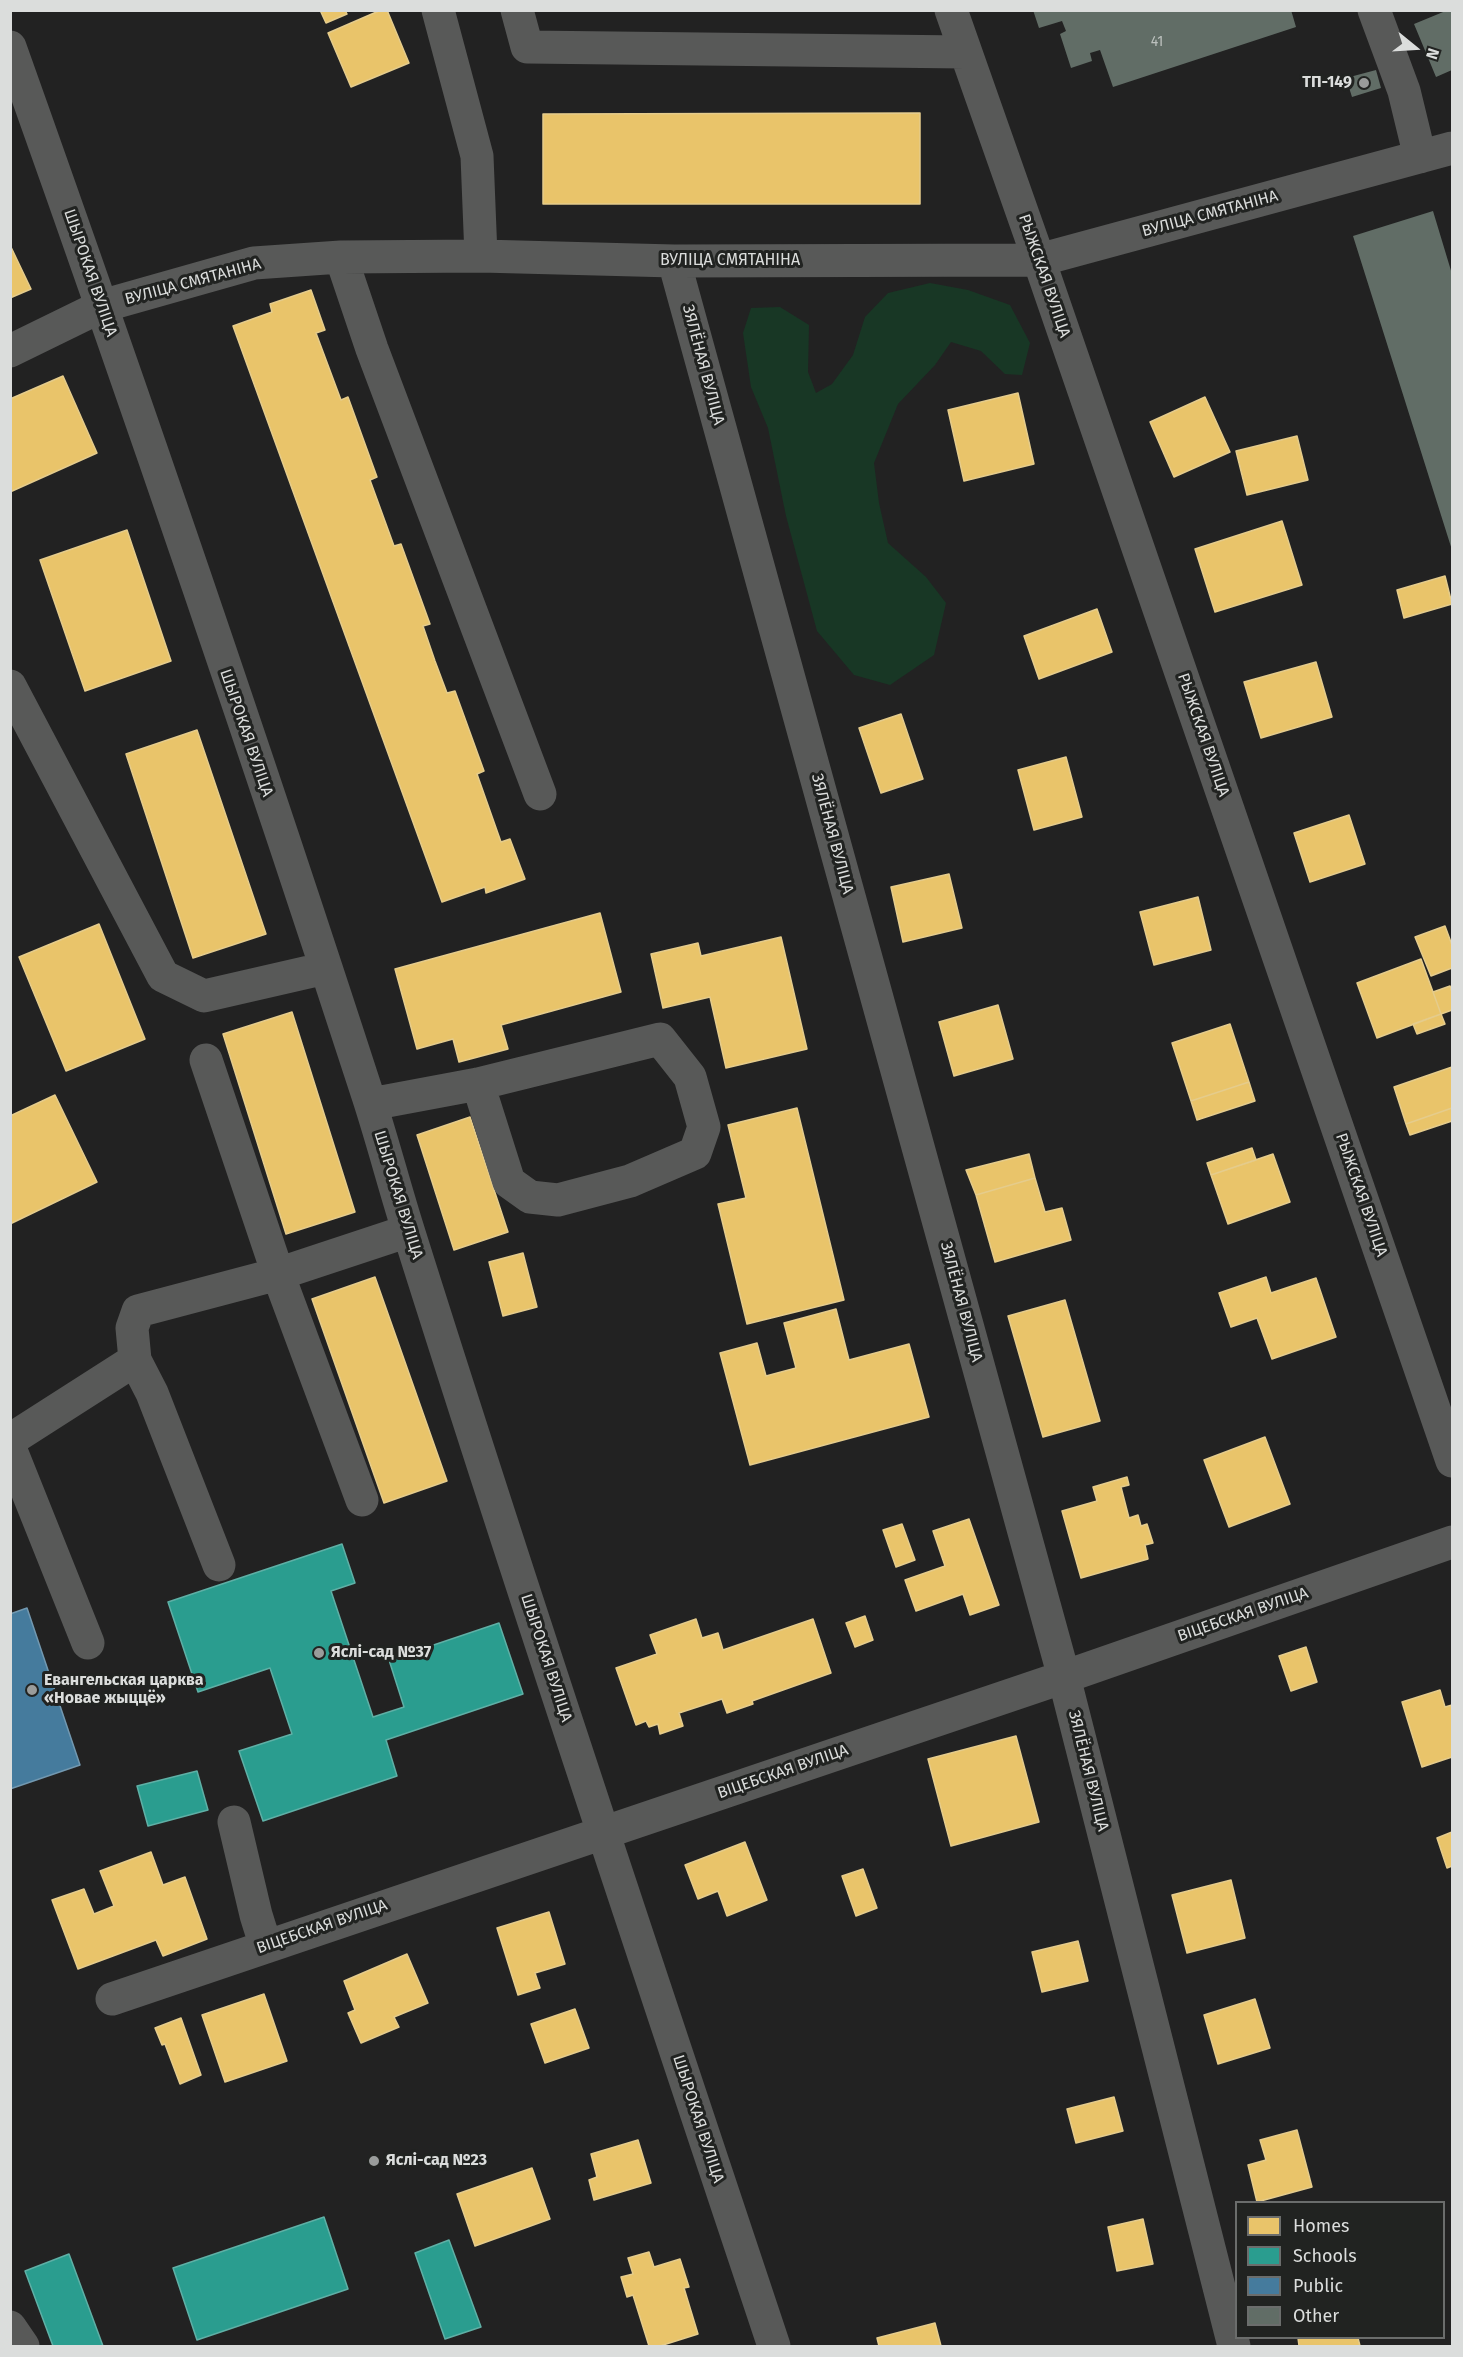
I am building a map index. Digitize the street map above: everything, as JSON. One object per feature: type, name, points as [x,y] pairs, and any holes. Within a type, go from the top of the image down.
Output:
[{"type":"street","points":[[438,10],[477,156],[481,256]]},
{"type":"street","points":[[517,10],[527,47],[965,52]]},
{"type":"street","name":"РЫЖСКАЯ ВУЛІЦА","points":[[951,10],[1452,1461]]},
{"type":"street","points":[[1374,10],[1404,91],[1420,158]]},
{"type":"street","name":"ШЫРОКАЯ ВУЛІЦА","points":[[10,47],[102,306],[326,968],[408,1231],[603,1833],[774,2346]]},
{"type":"street","name":"ВУЛІЦА СМЯТАНІНА","points":[[10,351],[102,306],[254,263],[341,257],[481,256],[674,261],[1039,260],[1452,148]]},
{"type":"street","points":[[341,257],[372,350],[540,794]]},
{"type":"street","name":"ЗЯЛЁНАЯ ВУЛІЦА","points":[[674,261],[1064,1677],[1234,2346]]},
{"type":"street","points":[[10,686],[163,976],[204,996],[326,968]]},
{"type":"street","points":[[370,1104],[478,1084],[660,1039],[690,1077],[704,1127],[695,1154],[630,1181],[558,1200],[530,1197],[509,1182],[478,1084]]},
{"type":"street","points":[[206,1060],[279,1274],[362,1500]]},
{"type":"street","points":[[219,1565],[152,1393],[135,1360],[132,1328],[138,1311],[279,1274],[408,1231]]},
{"type":"street","points":[[10,1440],[135,1360]]},
{"type":"street","points":[[10,1449],[88,1643]]},
{"type":"street","name":"ВІЦЕБСКАЯ ВУЛІЦА","points":[[112,1999],[1064,1677],[1452,1542]]},
{"type":"street","points":[[234,1822],[266,1947]]},
{"type":"street","points":[[10,2327],[23,2346]]},
{"type":"green space","points":[[930,283],[968,290],[1010,305],[1030,343],[1022,375],[1005,374],[981,351],[951,342],[935,365],[898,404],[874,463],[879,503],[888,543],[926,577],[946,603],[934,655],[890,685],[854,675],[817,631],[786,516],[768,428],[751,387],[743,333],[751,308],[780,307],[809,325],[808,372],[816,393],[832,384],[853,355],[865,317],[888,293]]},
{"type":"building: Homes","points":[[320,10],[345,10],[347,14],[326,23]]},
{"type":"building: Homes","points":[[381,10],[387,10],[409,63],[351,87],[328,33]]},
{"type":"building: Homes","points":[[920,113],[920,204],[543,204],[543,114]]},
{"type":"building: Homes","points":[[10,245],[31,289],[10,298]]},
{"type":"building: Homes","points":[[311,290],[325,330],[316,333],[341,400],[348,397],[377,477],[370,480],[394,546],[401,544],[430,624],[423,626],[435,661],[447,693],[455,691],[484,771],[477,774],[501,842],[510,839],[525,879],[486,893],[485,887],[442,902],[233,326],[272,312],[270,304]]},
{"type":"building: Homes","points":[[63,376],[97,453],[10,492],[10,399]]},
{"type":"building: Homes","points":[[1018,393],[1034,464],[964,481],[948,410]]},
{"type":"building: Homes","points":[[1205,397],[1230,452],[1174,477],[1150,422]]},
{"type":"building: Homes","points":[[1297,436],[1308,480],[1247,495],[1236,451]]},
{"type":"building: Homes","points":[[1282,521],[1302,585],[1215,612],[1195,549]]},
{"type":"building: Homes","points":[[127,530],[171,661],[85,691],[40,560]]},
{"type":"building: Homes","points":[[1445,576],[1452,604],[1404,618],[1397,590]]},
{"type":"building: Homes","points":[[1097,609],[1112,652],[1039,679],[1024,636]]},
{"type":"building: Homes","points":[[1316,662],[1332,717],[1261,738],[1244,682]]},
{"type":"building: Homes","points":[[901,714],[923,779],[881,793],[859,728]]},
{"type":"building: Homes","points":[[197,730],[266,934],[193,958],[126,754]]},
{"type":"building: Homes","points":[[1066,757],[1082,817],[1034,830],[1018,770]]},
{"type":"building: Homes","points":[[1349,815],[1365,864],[1310,882],[1294,833]]},
{"type":"building: Homes","points":[[949,874],[962,928],[903,942],[891,887]]},
{"type":"building: Homes","points":[[1198,897],[1211,950],[1154,965],[1140,912]]},
{"type":"building: Homes","points":[[600,913],[621,992],[501,1025],[508,1049],[459,1062],[453,1039],[417,1049],[395,969]]},
{"type":"building: Homes","points":[[99,924],[145,1039],[66,1071],[19,957]]},
{"type":"building: Homes","points":[[1445,926],[1452,945],[1452,968],[1431,976],[1415,937]]},
{"type":"building: Homes","points":[[781,937],[807,1049],[726,1068],[710,997],[663,1008],[651,954],[698,943],[701,956]]},
{"type":"building: Homes","points":[[1421,959],[1441,1014],[1377,1038],[1357,983]]},
{"type":"building: Homes","points":[[1450,986],[1452,1010],[1441,1014],[1433,992]]},
{"type":"building: Homes","points":[[998,1005],[1013,1059],[954,1076],[939,1022]]},
{"type":"building: Homes","points":[[292,1012],[355,1212],[286,1234],[223,1034]]},
{"type":"building: Homes","points":[[1441,1014],[1445,1024],[1417,1034],[1413,1024]]},
{"type":"building: Homes","points":[[1230,1024],[1249,1082],[1191,1101],[1172,1043]]},
{"type":"building: Homes","points":[[1452,1067],[1452,1108],[1406,1124],[1394,1087]]},
{"type":"building: Homes","points":[[1249,1082],[1255,1101],[1197,1120],[1191,1101]]},
{"type":"building: Homes","points":[[55,1095],[97,1182],[10,1224],[10,1116]]},
{"type":"building: Homes","points":[[797,1108],[844,1300],[747,1324],[718,1204],[746,1198],[728,1125]]},
{"type":"building: Homes","points":[[1452,1108],[1452,1121],[1410,1135],[1406,1124]]},
{"type":"building: Homes","points":[[470,1117],[508,1232],[454,1250],[417,1135]]},
{"type":"building: Homes","points":[[1252,1148],[1256,1160],[1211,1175],[1207,1163]]},
{"type":"building: Homes","points":[[1029,1154],[1035,1178],[976,1195],[966,1170]]},
{"type":"building: Homes","points":[[1273,1154],[1290,1202],[1228,1224],[1211,1175]]},
{"type":"building: Homes","points":[[1035,1178],[1045,1212],[1062,1208],[1071,1240],[995,1262],[976,1195]]},
{"type":"building: Homes","points":[[523,1253],[537,1307],[503,1316],[489,1262]]},
{"type":"building: Homes","points":[[375,1277],[447,1481],[384,1503],[312,1299]]},
{"type":"building: Homes","points":[[1266,1277],[1271,1293],[1316,1278],[1336,1337],[1272,1359],[1257,1318],[1231,1327],[1219,1293]]},
{"type":"building: Homes","points":[[1065,1300],[1100,1421],[1043,1437],[1008,1316]]},
{"type":"building: Homes","points":[[836,1309],[849,1360],[909,1344],[929,1417],[750,1465],[720,1353],[757,1343],[766,1376],[796,1368],[784,1323]]},
{"type":"building: Homes","points":[[1265,1437],[1290,1504],[1229,1527],[1204,1460]]},
{"type":"building: Homes","points":[[1127,1477],[1129,1485],[1121,1487],[1129,1518],[1138,1515],[1141,1526],[1147,1524],[1153,1543],[1145,1545],[1148,1559],[1081,1578],[1062,1511],[1097,1501],[1093,1487]]},
{"type":"building: Homes","points":[[969,1519],[999,1605],[970,1615],[963,1594],[916,1611],[905,1580],[945,1566],[933,1531]]},
{"type":"building: Homes","points":[[902,1524],[915,1560],[896,1567],[883,1530]]},
{"type":"building: Homes","points":[[865,1616],[873,1640],[855,1647],[846,1623]]},
{"type":"building: Homes","points":[[696,1619],[702,1638],[718,1633],[723,1650],[813,1619],[831,1673],[752,1701],[753,1704],[727,1713],[722,1699],[679,1713],[683,1726],[660,1734],[658,1724],[649,1727],[646,1721],[636,1725],[616,1668],[657,1654],[650,1635]]},
{"type":"building: Homes","points":[[1306,1647],[1317,1682],[1291,1691],[1279,1656]]},
{"type":"building: Homes","points":[[1440,1690],[1445,1707],[1452,1705],[1452,1757],[1422,1767],[1402,1702]]},
{"type":"building: Homes","points":[[1016,1736],[1039,1822],[951,1846],[928,1759]]},
{"type":"building: Homes","points":[[1452,1832],[1452,1866],[1447,1868],[1437,1838]]},
{"type":"building: Homes","points":[[745,1842],[767,1900],[727,1916],[718,1891],[698,1899],[685,1865]]},
{"type":"building: Homes","points":[[151,1852],[163,1885],[185,1877],[207,1939],[163,1956],[156,1940],[78,1969],[52,1900],[84,1889],[94,1914],[114,1906],[100,1871]]},
{"type":"building: Homes","points":[[863,1869],[877,1908],[856,1916],[842,1876]]},
{"type":"building: Homes","points":[[1231,1880],[1245,1938],[1187,1953],[1172,1895]]},
{"type":"building: Homes","points":[[549,1912],[565,1964],[535,1973],[540,1988],[518,1995],[497,1928]]},
{"type":"building: Homes","points":[[1078,1941],[1088,1981],[1042,1992],[1032,1952]]},
{"type":"building: Homes","points":[[407,1954],[428,2003],[394,2017],[399,2027],[361,2043],[348,2013],[355,2010],[344,1981]]},
{"type":"building: Homes","points":[[264,1994],[287,2061],[225,2082],[202,2015]]},
{"type":"building: Homes","points":[[1255,1999],[1270,2048],[1218,2064],[1204,2015]]},
{"type":"building: Homes","points":[[575,2009],[589,2048],[545,2063],[531,2024]]},
{"type":"building: Homes","points":[[181,2018],[201,2075],[180,2084],[165,2044],[162,2045],[155,2028]]},
{"type":"building: Homes","points":[[1114,2097],[1123,2131],[1076,2143],[1067,2109]]},
{"type":"building: Homes","points":[[1297,2130],[1312,2187],[1257,2201],[1248,2165],[1266,2160],[1260,2140]]},
{"type":"building: Homes","points":[[638,2140],[651,2183],[594,2200],[589,2180],[597,2177],[591,2154]]},
{"type":"building: Homes","points":[[532,2168],[550,2219],[475,2246],[457,2194]]},
{"type":"building: Homes","points":[[1143,2219],[1153,2264],[1117,2271],[1108,2227]]},
{"type":"building: Homes","points":[[649,2252],[654,2267],[680,2259],[689,2287],[684,2288],[698,2334],[660,2346],[649,2346],[633,2295],[627,2297],[621,2277],[633,2274],[628,2258]]},
{"type":"building: Homes","points":[[935,2323],[941,2346],[879,2346],[877,2338]]},
{"type":"building: Homes","points":[[1298,2339],[1358,2339],[1360,2346],[1299,2346]]},
{"type":"building: Schools","points":[[342,1544],[355,1583],[331,1591],[373,1717],[404,1707],[389,1660],[499,1623],[523,1694],[386,1740],[397,1776],[263,1821],[239,1751],[292,1734],[270,1668],[198,1692],[168,1602]]},
{"type":"building: Schools","points":[[197,1771],[208,1810],[148,1826],[137,1786]]},
{"type":"building: Schools","points":[[324,2217],[348,2289],[197,2340],[173,2268]]},
{"type":"building: Schools","points":[[449,2240],[481,2327],[445,2339],[415,2253]]},
{"type":"building: Schools","points":[[69,2254],[103,2346],[53,2346],[25,2271]]},
{"type":"building: Public","name":"Евангельская царква «Новае жыццё»","points":[[27,1608],[80,1765],[10,1789],[10,1614]]},
{"type":"building: Other","points":[[1033,10],[1291,10],[1296,27],[1113,87],[1100,50],[1090,53],[1092,61],[1071,68],[1060,34],[1066,31],[1062,21],[1039,28]]},
{"type":"building: Other","points":[[1452,10],[1452,70],[1436,77],[1414,24]]},
{"type":"building: Other","name":"ТП-149","points":[[1376,70],[1381,88],[1352,97],[1346,78]]},
{"type":"building: Other","points":[[1433,211],[1452,274],[1452,550],[1353,236]]},
{"type":"place","name":"ТП-149","points":[[1364,83]]},
{"type":"place","name":"Яслі-сад №37","points":[[319,1653]]},
{"type":"place","name":"Евангельская царква «Новае жыццё»","points":[[32,1690]]},
{"type":"place","name":"Яслі-сад №23","points":[[374,2161]]}]
